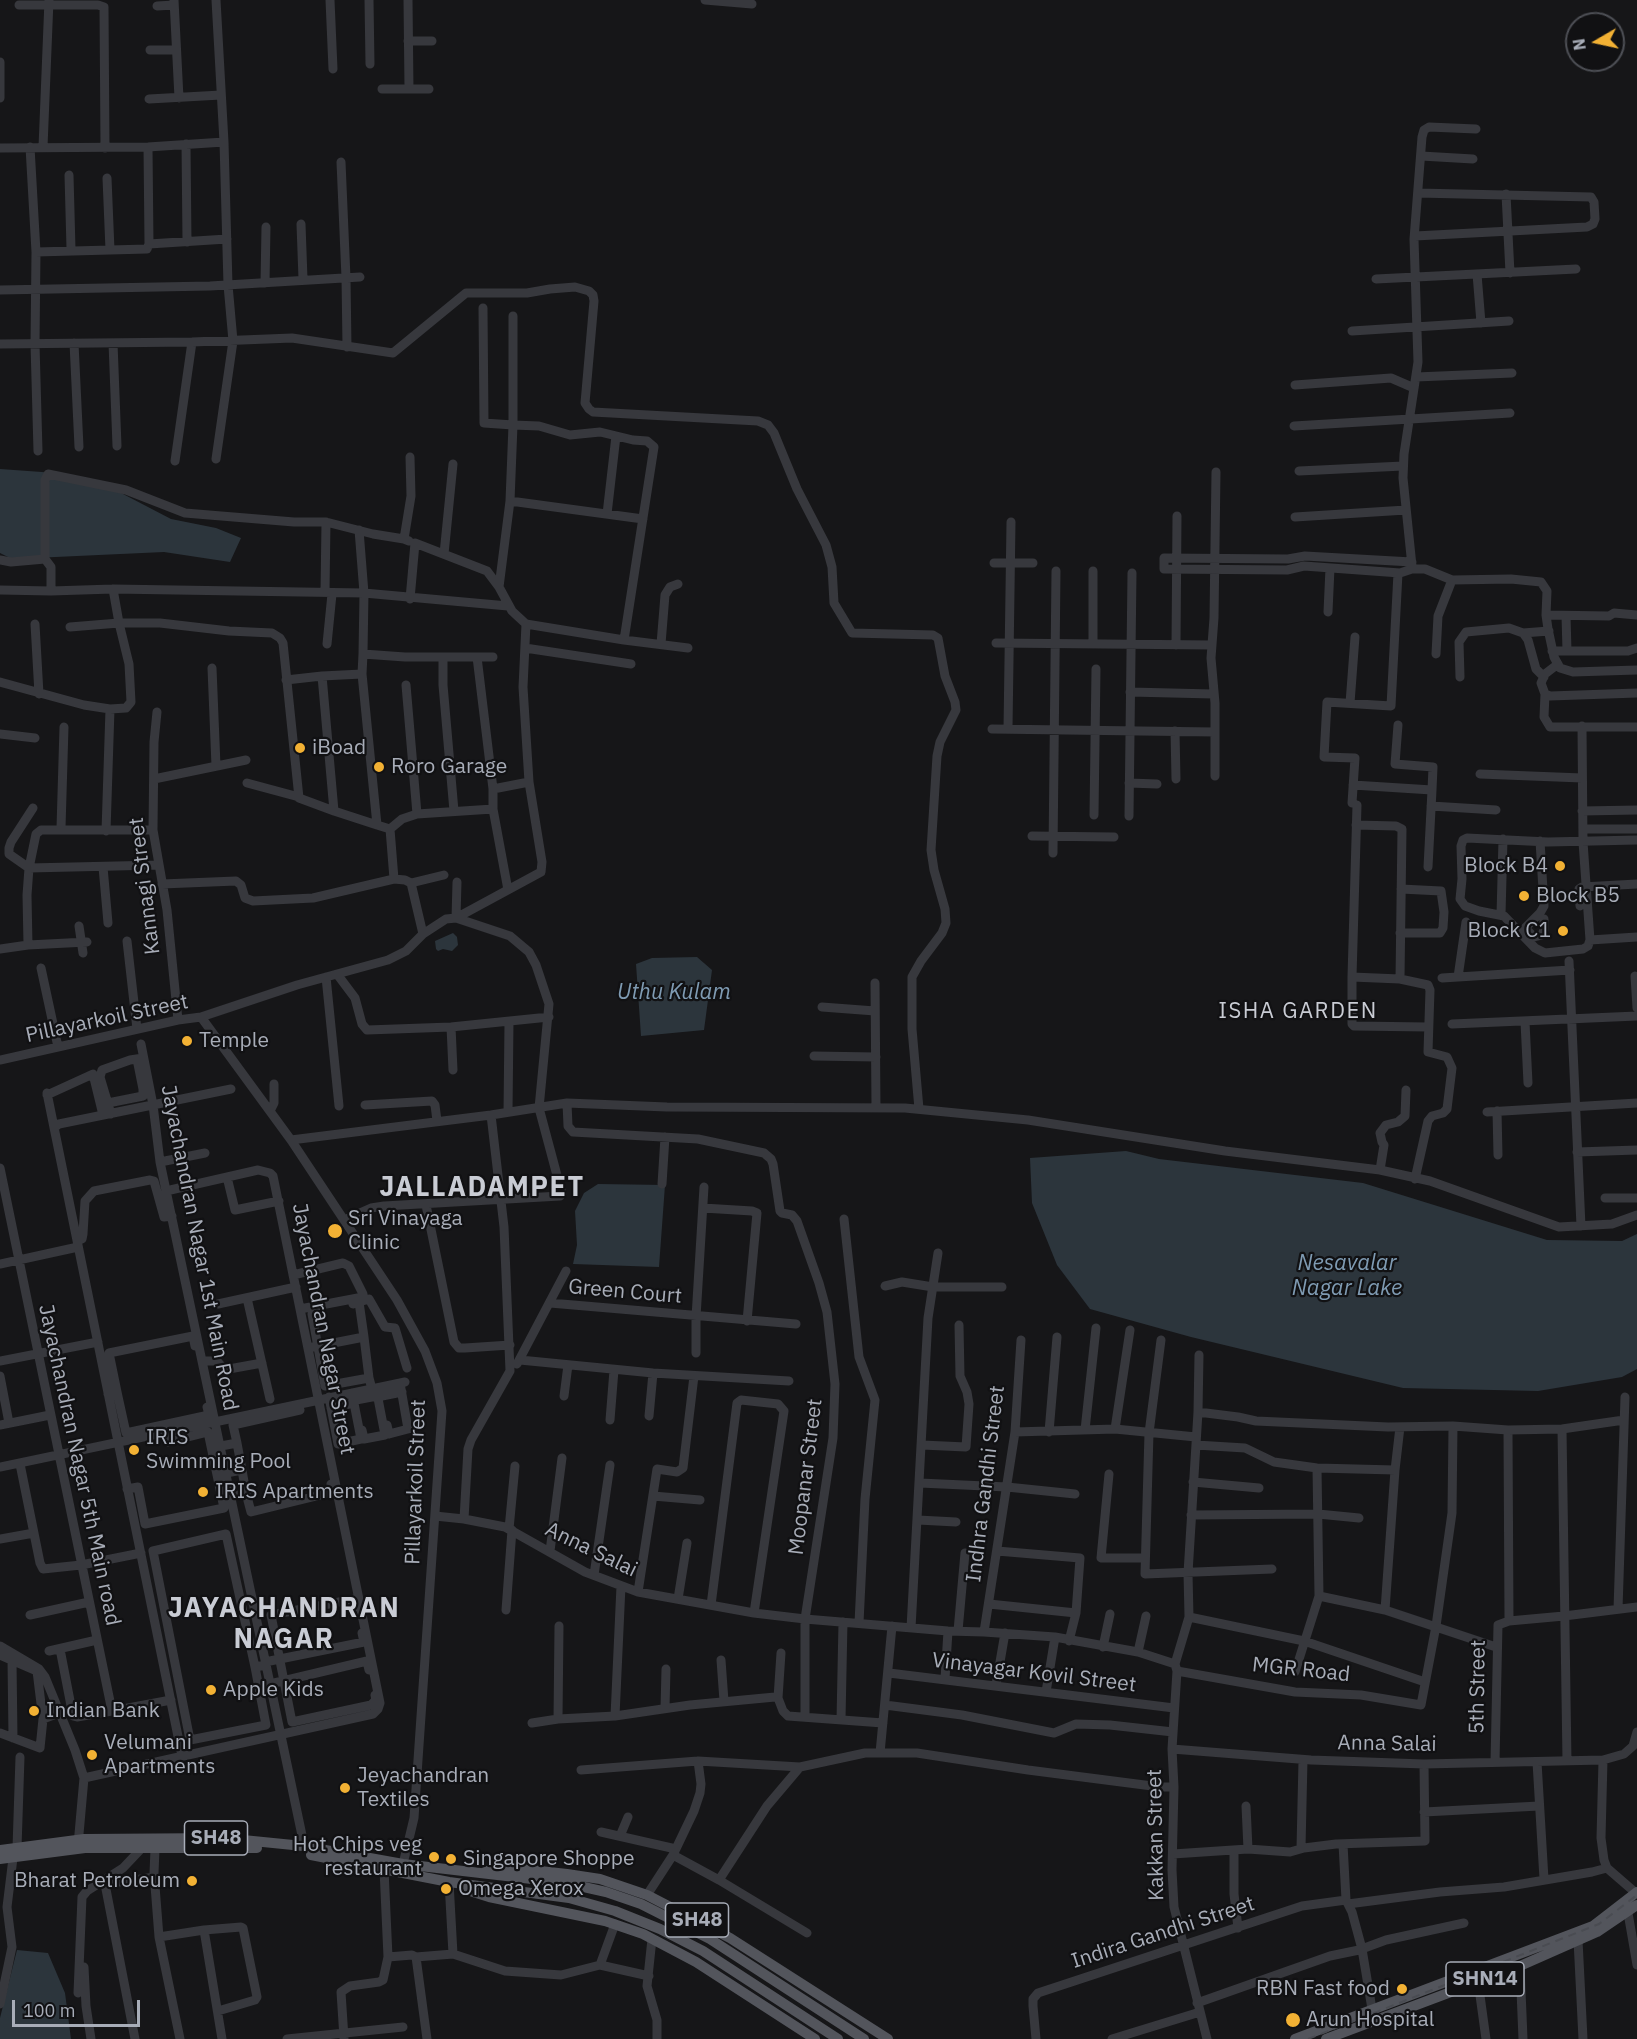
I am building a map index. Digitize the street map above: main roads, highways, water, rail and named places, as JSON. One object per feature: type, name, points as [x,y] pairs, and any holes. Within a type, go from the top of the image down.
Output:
[{"type":"main road","name":"SH48","points":[[78,1844],[155,1849],[237,1843],[465,1884],[473,1892],[489,1897],[578,1914],[615,1924],[652,1939],[696,1962],[815,2039]]},
{"type":"main road","name":"SH48","points":[[0,1860],[15,1853],[78,1844],[237,1843],[303,1846],[403,1864],[482,1874],[496,1868],[513,1868],[600,1879],[647,1895],[730,1938],[888,2039]]},
{"type":"main road","name":"SH48","points":[[0,1850],[15,1853]]},
{"type":"main road","points":[[482,1874],[566,1883],[622,1897],[683,1924],[744,1960],[864,2039]]},
{"type":"main road","points":[[465,1884],[543,1894],[600,1906],[631,1917],[677,1937],[737,1972],[838,2039]]},
{"type":"main road","name":"SHN14","points":[[1295,2039],[1593,1926],[1636,1893]]},
{"type":"main road","name":"SHN14","points":[[1326,2039],[1520,1966],[1597,1932],[1637,1905]]},
{"type":"water","points":[[0,469],[56,473],[100,482],[171,519],[216,528],[241,538],[230,562],[164,552],[12,559],[0,553]]},
{"type":"water","points":[[453,933],[457,937],[458,945],[452,951],[443,949],[438,951],[435,941]]},
{"type":"water","name":"Uthu Kulam","points":[[697,957],[712,970],[704,1030],[641,1036],[636,964],[652,958]]},
{"type":"water","name":"Nesavalar Nagar Lake","points":[[1126,1151],[1159,1159],[1363,1183],[1547,1240],[1622,1241],[1637,1234],[1637,1369],[1622,1377],[1538,1391],[1403,1388],[1191,1337],[1090,1309],[1057,1265],[1032,1203],[1030,1158]]},
{"type":"water","points":[[598,1184],[665,1185],[659,1267],[573,1264],[577,1245],[575,1211],[584,1193]]},
{"type":"water","points":[[17,1950],[48,1953],[65,1993],[71,2039],[0,2039],[0,2018]]},
{"type":"railway","points":[[1308,2039],[1599,1924],[1637,1895]]},
{"type":"place","name":"iBoad","points":[[300,748]]},
{"type":"place","name":"Roro Garage","points":[[379,767]]},
{"type":"place","name":"Block B4","points":[[1560,866]]},
{"type":"place","name":"Block B5","points":[[1524,896]]},
{"type":"place","name":"Block C1","points":[[1563,931]]},
{"type":"place","name":"Temple","points":[[187,1041]]},
{"type":"place","name":"Sri Vinayaga Clinic","points":[[335,1231]]},
{"type":"place","name":"IRIS Swimming Pool","points":[[134,1450]]},
{"type":"place","name":"IRIS Apartments","points":[[203,1492]]},
{"type":"place","name":"Apple Kids","points":[[211,1690]]},
{"type":"place","name":"Indian Bank","points":[[34,1711]]},
{"type":"place","name":"Velumani Apartments","points":[[92,1755]]},
{"type":"place","name":"Jeyachandran Textiles","points":[[345,1788]]},
{"type":"place","name":"Hot Chips veg restaurant","points":[[434,1857]]},
{"type":"place","name":"Singapore Shoppe","points":[[451,1859]]},
{"type":"place","name":"Bharat Petroleum","points":[[192,1881]]},
{"type":"place","name":"Omega Xerox","points":[[446,1889]]},
{"type":"place","name":"RBN Fast food","points":[[1402,1989]]},
{"type":"place","name":"Arun Hospital","points":[[1293,2020]]},
{"type":"district","name":"ISHA GARDEN","points":[[1298,1012]]},
{"type":"district","name":"JALLADAMPET","points":[[482,1188]]},
{"type":"district","name":"JAYACHANDRAN NAGAR","points":[[284,1624]]}]
